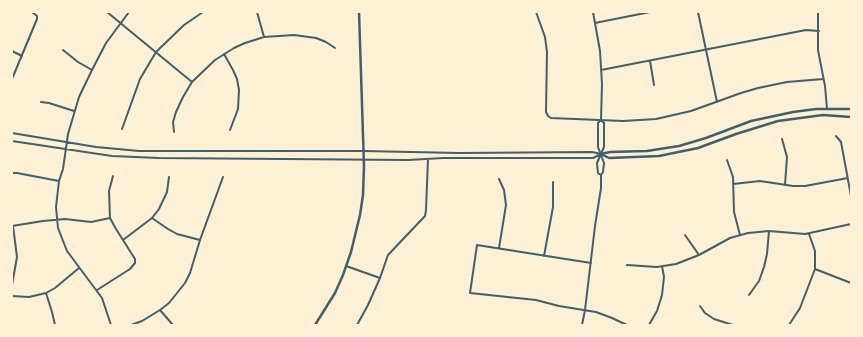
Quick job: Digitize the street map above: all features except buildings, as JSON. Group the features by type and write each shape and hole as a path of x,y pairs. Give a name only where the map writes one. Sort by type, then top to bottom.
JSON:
{"street":[{"path":"12,79 36,22 37,16 32,12"},
{"path":"107,12 192,82"},
{"path":"111,325 106,306 97,290 67,251 61,238 56,207 66,142 74,111 106,43 129,12"},
{"path":"122,129 140,78 156,52 184,25 203,12"},
{"path":"257,12 264,37"},
{"path":"315,325 335,292 346,266 360,215 364,183 364,160 360,12"},
{"path":"536,12 545,37 547,52 546,112 551,118 624,121 656,119 682,114 741,93 772,85 823,79"},
{"path":"593,12 600,51 601,120 604,123 604,147 597,163 598,173 601,175"},
{"path":"595,22 650,12"},
{"path":"698,12 717,102"},
{"path":"818,12 818,50 827,109"},
{"path":"601,70 806,30 819,31"},
{"path":"174,132 173,122 176,112 192,82 206,67 224,54 245,43 264,37 294,35 305,36 326,42 335,48"},
{"path":"63,50 78,62 92,70"},
{"path":"12,51 22,56"},
{"path":"224,54 235,75 239,90 238,109 230,130"},
{"path":"650,61 654,85"},
{"path":"41,102 50,103 74,111"},
{"path":"12,141 112,156 143,158 364,160 593,158 610,152 647,151 678,146 767,117 793,112 827,109 851,109"},
{"path":"12,133 108,148 139,151 363,151 459,153 592,152 609,158 659,156 698,148 743,131 778,121 823,115 851,117"},
{"path":"582,325 601,188 601,175 603,172 604,163 598,147 598,123 601,120"},
{"path":"836,136 841,142 851,196"},
{"path":"782,139 787,157 785,184"},
{"path":"357,325 368,306 388,255 425,216 428,159"},
{"path":"727,160 734,184 734,212 740,235"},
{"path":"12,173 59,181"},
{"path":"97,290 130,269 136,263 110,218 109,191 113,176"},
{"path":"123,240 152,218 159,209 165,197 169,177"},
{"path":"131,325 142,322 160,310 169,303 185,284 223,177"},
{"path":"734,184 760,181 811,186 848,178"},
{"path":"498,179 504,190 506,205 499,248"},
{"path":"544,256 553,207 552,182"},
{"path":"12,286 17,257 12,226 33,222 65,219 91,222 110,218"},
{"path":"152,218 177,234 200,240"},
{"path":"627,265 662,266 681,262 699,255 721,242 754,232 769,231 810,234 851,224"},
{"path":"749,295 759,281 764,267 769,231"},
{"path":"790,325 800,308 814,269 815,251 810,234"},
{"path":"685,235 699,255"},
{"path":"591,263 477,245 470,293 536,300 605,315 627,325"},
{"path":"346,266 380,278"},
{"path":"649,325 657,311 662,295 664,277 662,266"},
{"path":"12,296 29,297 46,293 55,288 79,268"},
{"path":"814,269 851,283"},
{"path":"46,293 52,312 54,325"},
{"path":"700,306 714,319 733,325"},
{"path":"160,310 173,325"}]}
